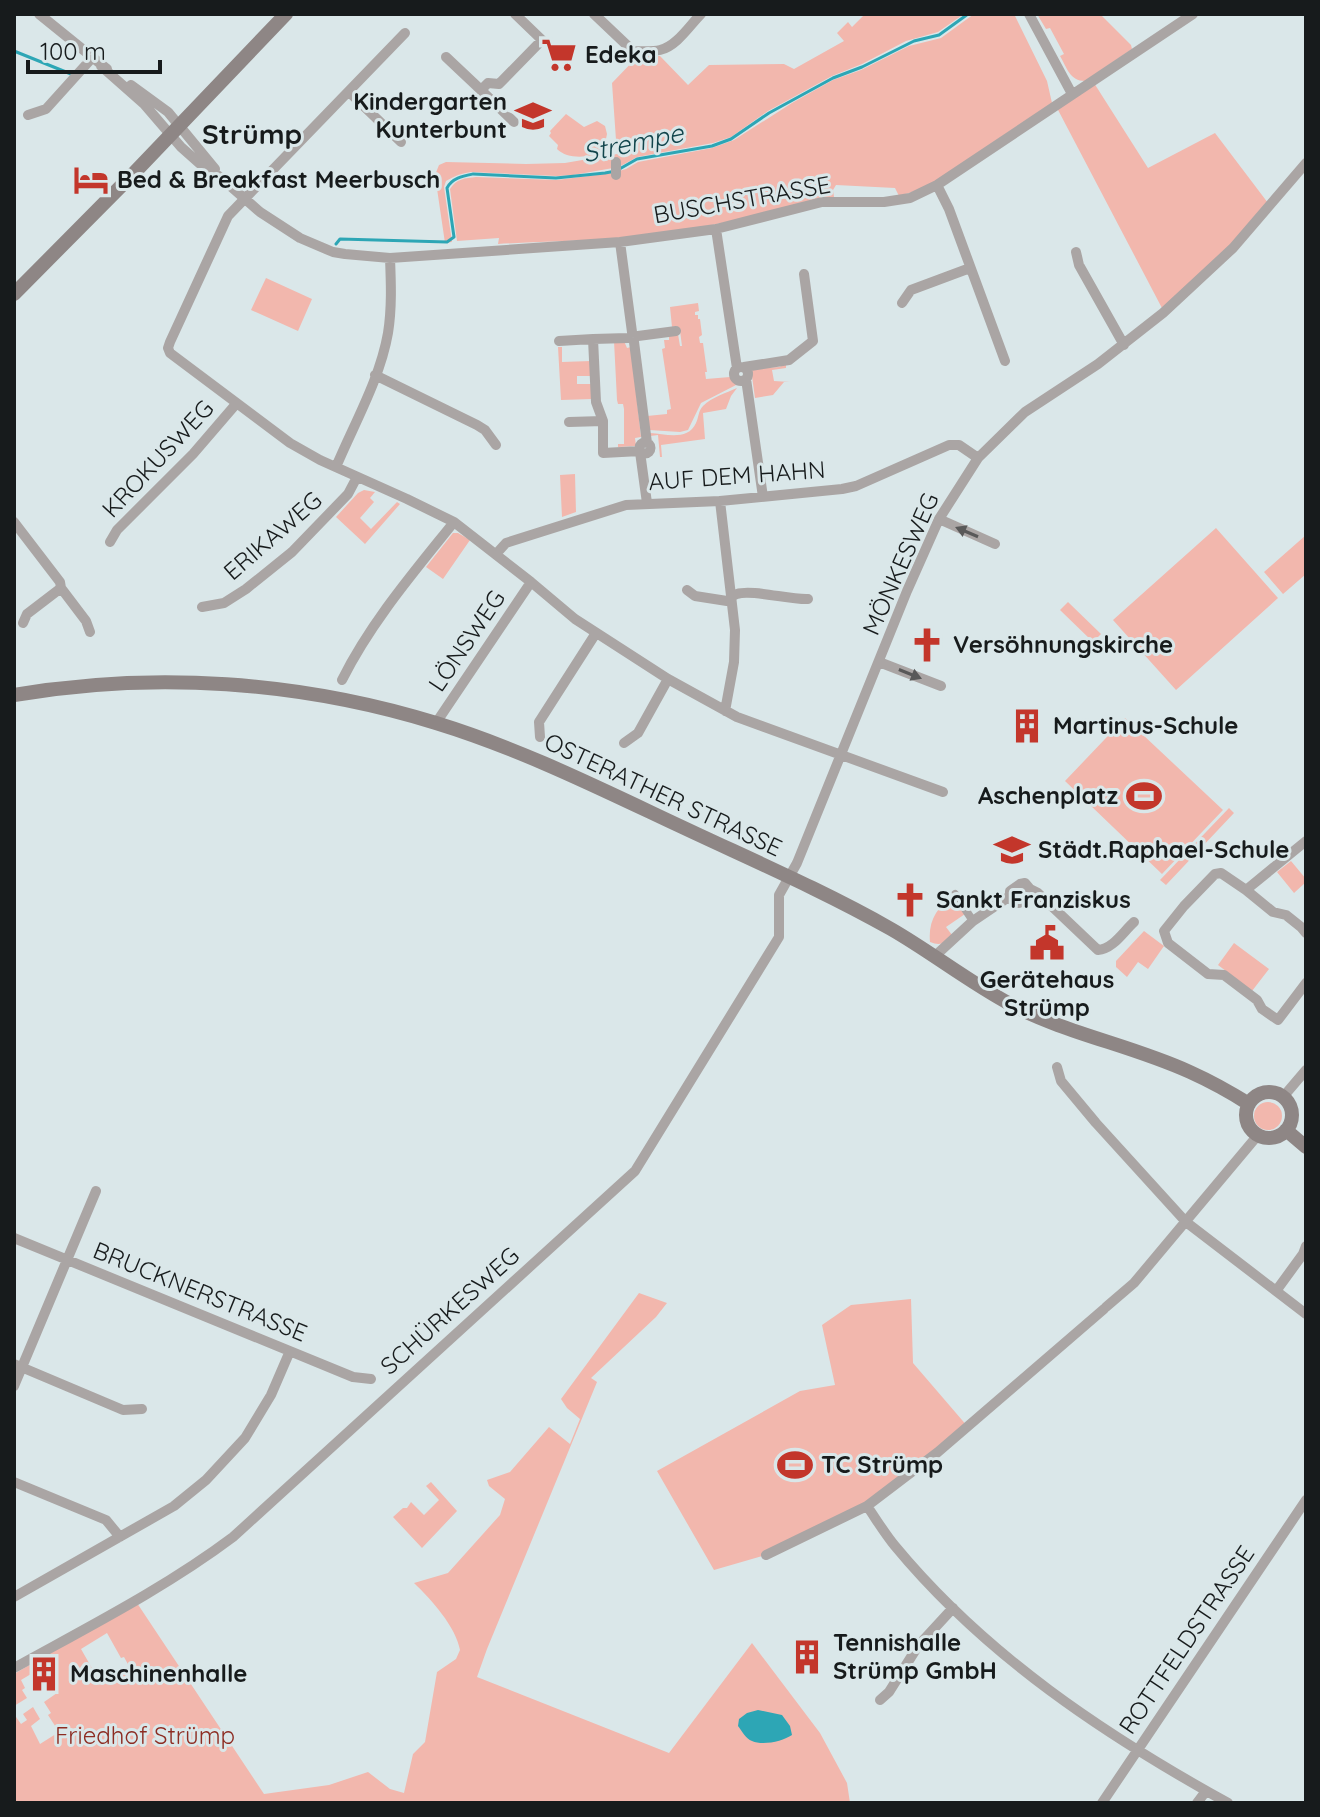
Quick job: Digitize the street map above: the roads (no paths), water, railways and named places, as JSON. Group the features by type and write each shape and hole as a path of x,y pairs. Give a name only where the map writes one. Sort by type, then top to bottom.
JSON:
{"main road":[{"path":"14,294 286,14"},
{"name":"OSTERATHER STRASSE","path":"14,695 138,683 225,684 337,698 436,723 511,749 788,876 890,929 1005,1001 1044,1020 1190,1072 1249,1104"},
{"path":"1267,1092 1283,1097 1288,1102 1296,1138 1258,1135 1248,1124 1246,1111 1249,1104 1267,1092"}],"street":[{"name":"BUSCHSTRASSE","path":"39,14 175,130 199,163 278,225 340,254 390,258 620,242 716,229 822,202 884,202 910,198 937,185 1193,14"},
{"path":"481,90 488,83 499,84 542,40 515,14"},
{"path":"594,14 633,51 667,47 701,14"},
{"path":"1029,14 1072,94"},
{"path":"405,33 228,216 168,348 174,357 290,443 454,522 575,619 668,679 725,711 943,792"},
{"path":"446,57 514,122"},
{"path":"28,115 46,109 97,62"},
{"path":"349,92 401,142"},
{"path":"616,162 616,175"},
{"name":"MÖNKESWEG","path":"788,876 797,863 939,519 978,458 1025,412 1124,345 1163,313 1229,251 1306,163"},
{"path":"937,185 949,209 1005,361"},
{"path":"716,229 740,367"},
{"path":"620,242 633,337 647,503"},
{"path":"1076,252 1079,265 1124,345"},
{"path":"336,467 375,375 387,335 392,297 390,258"},
{"path":"902,303 911,290 970,268"},
{"path":"763,497 746,379 736,379 734,373 740,367 789,360 813,341 804,274"},
{"path":"559,341 676,331"},
{"path":"593,339 596,402 603,421 603,453 642,449"},
{"path":"375,375 477,425 496,445"},
{"name":"KROKUSWEG","path":"110,542 117,530 193,454 236,404"},
{"path":"569,422 603,421"},
{"name":"AUF DEM HAHN","path":"496,554 506,543 619,506 720,501 856,486 949,445 959,445 978,458"},
{"name":"ERIKAWEG","path":"202,607 224,603 292,552 348,494 357,477"},
{"path":"720,501 735,630 734,662 725,711"},
{"path":"939,519 995,544"},
{"path":"14,522 60,582 90,632"},
{"path":"342,680 357,649 377,620 454,522"},
{"name":"LÖNSWEG","path":"436,723 531,582"},
{"path":"23,623 27,614 61,588"},
{"path":"687,590 695,596 727,601 737,594 808,599"},
{"path":"540,737 539,722 596,633"},
{"path":"879,662 941,686"},
{"path":"624,743 638,733 668,679"},
{"path":"1246,890 1306,841"},
{"path":"1306,933 1286,915 1273,912 1218,872 1164,931 1168,943 1208,974 1224,975 1278,1020 1306,983"},
{"name":"SCHÜRKESWEG","path":"14,1668 157,1588 233,1537 635,1171 779,937 779,895 788,876"},
{"path":"935,956 973,921 1010,896 1014,903 1019,903 1028,896 1030,889 1098,950 1106,950 1134,922"},
{"path":"955,894 973,921"},
{"path":"1057,1067 1061,1081 1078,1102 1186,1222 1306,1314"},
{"path":"1283,1097 1306,1070"},
{"path":"766,1555 867,1506 930,1460 1134,1283 1258,1135"},
{"path":"14,1386 18,1365 96,1191"},
{"name":"BRUCKNERSTRASSE","path":"14,1238 353,1377 371,1379"},
{"path":"1276,1291 1306,1246"},
{"path":"14,1597 174,1506 223,1464 245,1438 271,1395 290,1351"},
{"path":"18,1365 123,1410 142,1409"},
{"path":"14,1482 106,1520 120,1537"},
{"name":"ROTTFELDSTRASSE","path":"1102,1803 1306,1500"},
{"path":"867,1506 895,1545 953,1608 1016,1666 1137,1751 1228,1803"},
{"path":"880,1700 889,1692 918,1646 953,1608"},
{"path":"1197,1803 1206,1791"}],"water":[{"path":"758,1710 782,1715 792,1735 767,1743 750,1740 738,1726 739,1719"}],"waterway":[{"name":"Strempe","path":"336,244 340,239 447,242 454,237 447,188 465,176 556,178 605,173 616,171 637,159 712,146 731,139 769,113 833,78 914,41 939,35 968,14"},
{"name":"Strempe","path":"14,51 71,74"}],"place":[{"name":"Edeka","path":"559,55"},
{"name":"Kindergarten Kunterbunt","path":"533,116"},
{"name":"Bed & Breakfast Meerbusch","path":"91,180"},
{"name":"Versöhnungskirche","path":"927,645"},
{"name":"Martinus-Schule","path":"1027,726"},
{"name":"Aschenplatz","path":"1144,796"},
{"name":"Städt.Raphael-Schule","path":"1012,850"},
{"name":"Sankt Franziskus","path":"910,900"},
{"name":"Gerätehaus Strümp","path":"1047,943"},
{"name":"TC Strümp","path":"795,1465"},
{"name":"Tennishalle Strümp GmbH","path":"807,1657"},
{"name":"Maschinenhalle","path":"44,1674"}],"district":[{"name":"Strümp","path":"252,134"}],"park label":[{"name":"Friedhof Strümp","path":"145,1736"}]}
